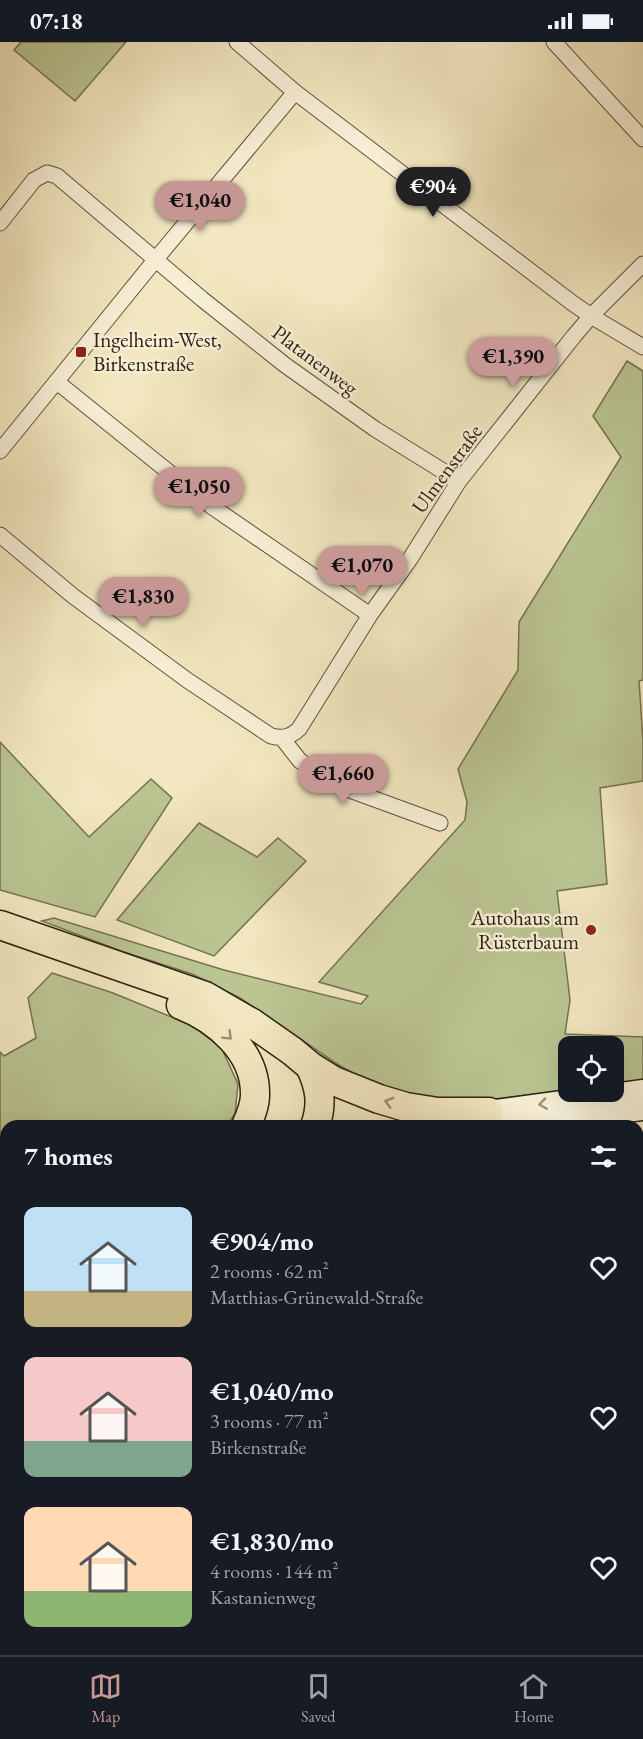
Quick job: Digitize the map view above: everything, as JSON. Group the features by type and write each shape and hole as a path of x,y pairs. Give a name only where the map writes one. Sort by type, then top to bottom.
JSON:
{"highway":[{"path":"0,925 205,996 252,1023 334,1081 379,1099 406,1107 497,1119"},
{"path":"0,946 28,950 157,995 211,1020 240,1048 254,1080 255,1096 248,1120"},
{"path":"310,1066 320,1091 316,1120"}],"main road":[{"path":"497,1119 643,1091"},
{"path":"497,1119 643,1109"}],"street":[{"path":"237,42 295,92 591,316 643,347"},
{"path":"554,42 643,139"},
{"path":"0,451 295,92"},
{"name":"Platanenweg","path":"0,223 34,180 44,173 50,173 62,179 202,299 285,365 375,429 459,481"},
{"name":"Ulmenstraße","path":"282,738 299,729 370,615 410,559 459,481 591,316 643,264"},
{"path":"57,382 211,506 370,615"},
{"path":"0,535 73,596 187,680 271,736 282,738 300,761 347,789 440,823"}],"green space":[{"path":"21,42 126,42 75,101 14,50"},
{"path":"627,361 643,371 643,680 639,681 643,781 600,788 607,884 557,891 570,1000 565,1034 617,1036 558,1036 558,1091 470,1102 382,1090 339,1065 240,998 192,974 121,951 42,921 54,918 224,970 361,1004 368,996 319,982 465,820 467,802 458,769 518,670 519,622 621,457 593,416"},
{"path":"0,742 89,837 151,779 172,798 95,917 0,890"},
{"path":"199,823 257,857 278,838 306,861 214,956 117,920"},
{"path":"52,973 113,993 191,1025 221,1047 238,1084 235,1114 230,1120 0,1120 0,1052 4,1056 36,1038 28,998"},
{"path":"624,1036 643,1037 643,1081 624,1084"}],"place":[{"name":"Ingelheim-West, Birkenstraße","path":"81,352"},
{"name":"Autohaus am Rüsterbaum","path":"591,930"}]}
